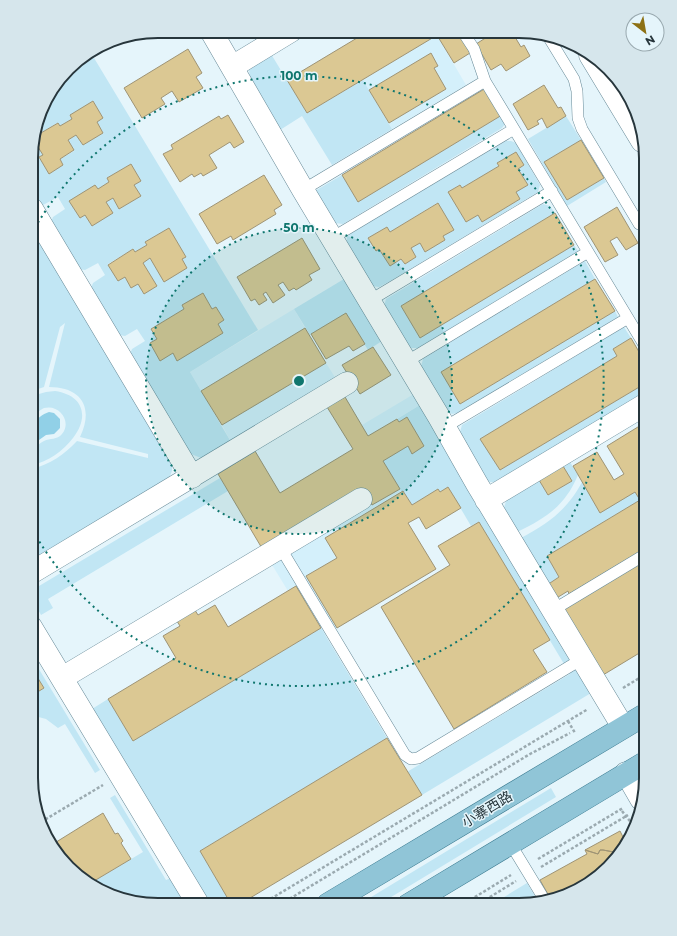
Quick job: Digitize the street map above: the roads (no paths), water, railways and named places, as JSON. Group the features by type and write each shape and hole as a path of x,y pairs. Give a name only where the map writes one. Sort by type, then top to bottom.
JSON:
{"main road":[{"name":"小寨西路","path":"338,898 639,718"},
{"path":"420,898 639,766"}],"street":[{"path":"215,38 486,500 623,727"},
{"path":"232,67 280,38"},
{"path":"598,68 636,131"},
{"path":"38,220 192,476"},
{"path":"38,569 347,384"},
{"path":"486,500 639,408"},
{"path":"62,678 361,499"},
{"path":"38,639 194,898"},
{"path":"626,773 637,801"}],"lane":[{"path":"467,38 474,50 485,81 639,336"},
{"path":"552,43 574,79 577,91 578,118 582,129 639,224"},
{"path":"304,190 485,81"},
{"path":"332,238 514,129"},
{"path":"369,301 552,191"},
{"path":"406,362 588,252"},
{"path":"445,428 628,318"},
{"path":"280,547 405,755 411,759 418,758 582,659"},
{"path":"553,610 639,558"},
{"path":"510,843 542,896"}]}
